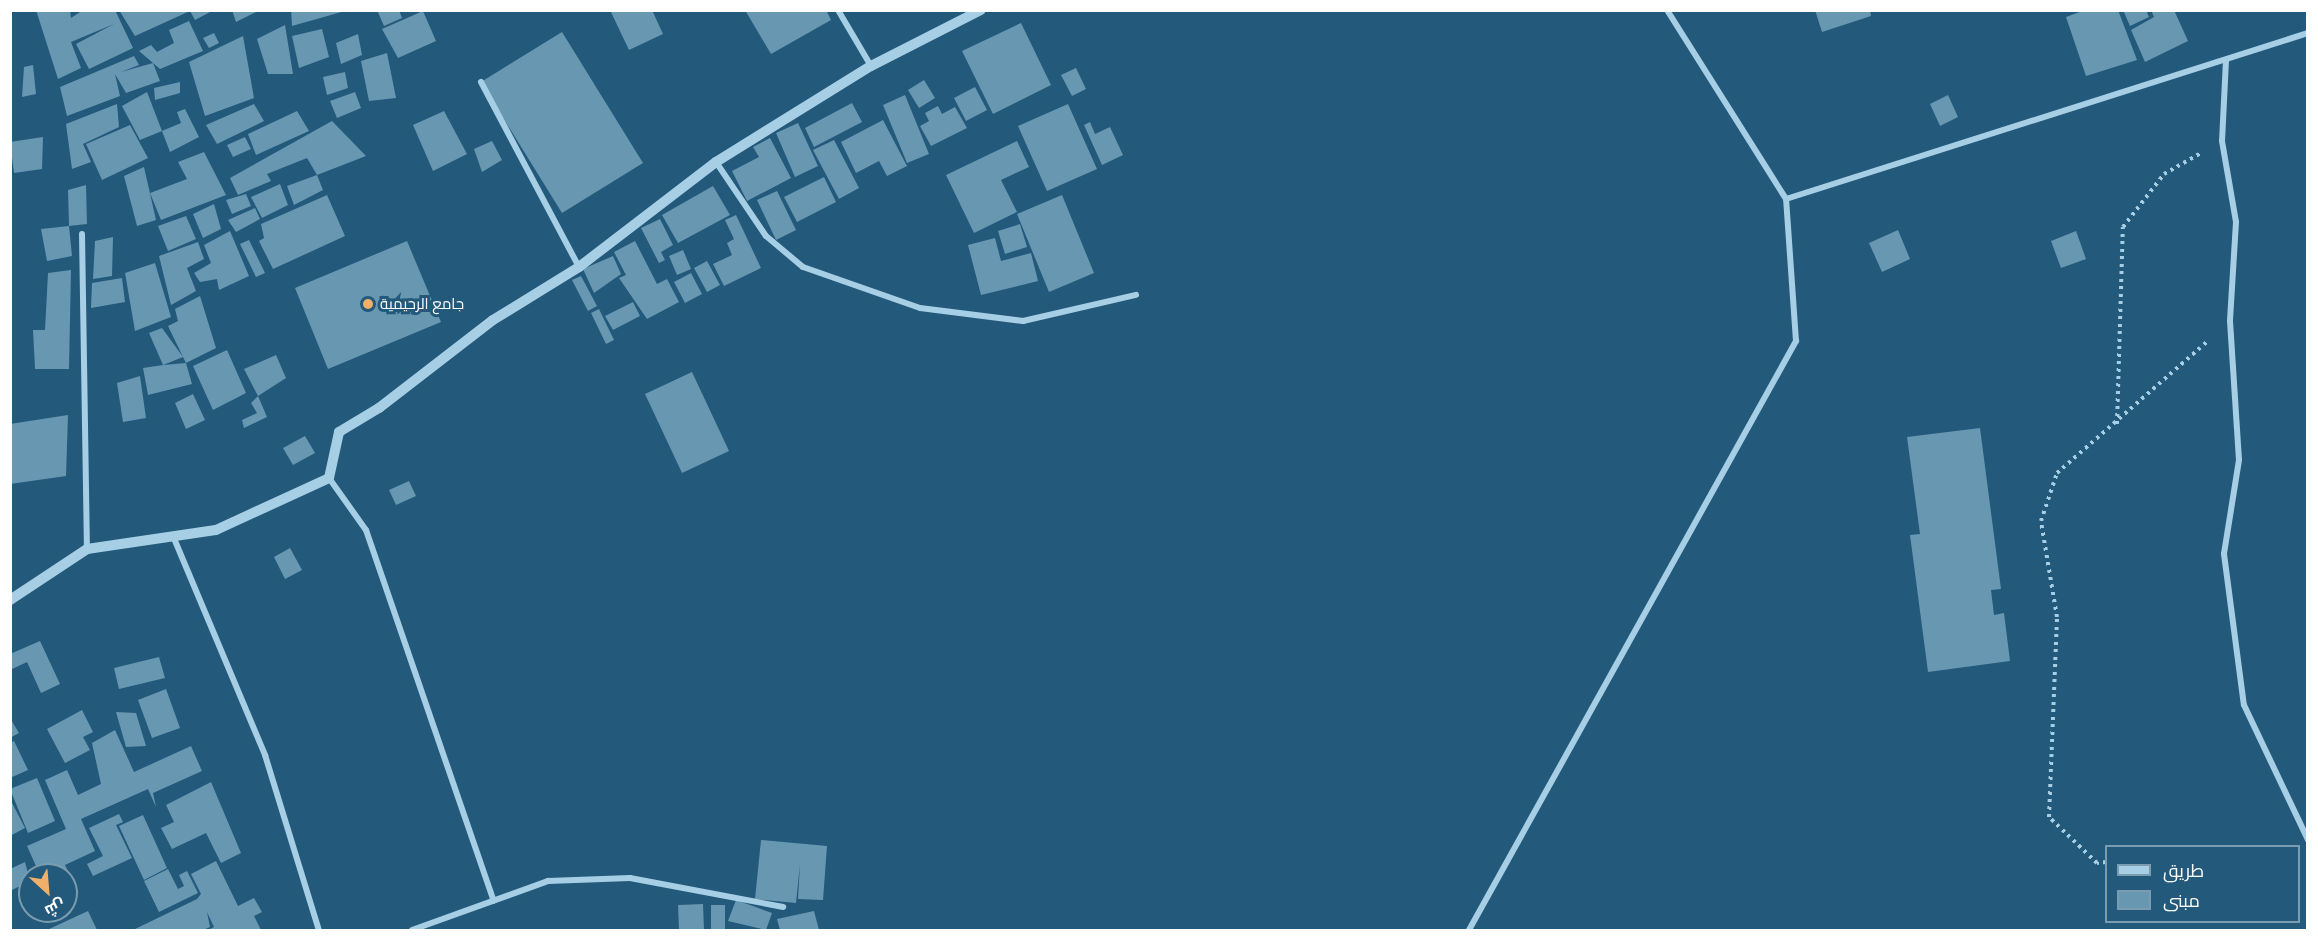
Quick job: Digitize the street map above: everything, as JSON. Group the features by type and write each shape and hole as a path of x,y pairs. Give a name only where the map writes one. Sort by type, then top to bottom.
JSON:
{"street":[{"path":"838,10 871,66"},
{"path":"494,901 366,530 329,478 339,432 379,408 493,320 579,267 716,162 871,66 981,10"},
{"path":"1469,930 1796,341 1786,199 1667,10"},
{"path":"1786,199 2307,33"},
{"path":"2226,60 2222,141 2236,222 2230,321 2240,460 2224,554 2244,705 2307,840"},
{"path":"481,82 579,267"},
{"path":"716,162 766,236 803,267 920,308 1023,321 1136,295"},
{"path":"82,234 87,549"},
{"path":"10,600 87,549 216,530 329,478"},
{"path":"173,536 265,756 320,930"},
{"path":"412,930 548,881 630,878 783,907"}],"path":[{"path":"2117,424 2123,227 2164,174 2222,141"},
{"path":"2105,862 2097,863 2049,818 2057,617 2041,520 2057,473 2117,424 2230,321"}],"building":[{"path":"36,10 70,10 71,18 83,10 115,10 133,48 89,69 76,44 114,24 71,42 81,68 58,79"},
{"path":"119,10 214,10 195,20 190,11 135,36"},
{"path":"232,10 260,10 236,22"},
{"path":"291,10 345,10 345,11 292,26"},
{"path":"377,10 399,10 402,18 384,26"},
{"path":"610,10 652,10 663,34 629,50"},
{"path":"745,10 826,10 831,20 771,54"},
{"path":"1815,10 1870,10 1871,16 1822,32"},
{"path":"2085,10 2118,10 2137,60 2086,76 2066,17"},
{"path":"2123,10 2146,10 2149,17 2130,26"},
{"path":"2151,10 2174,10 2188,41 2145,62 2131,30 2154,17"},
{"path":"423,11 436,41 398,58 382,29"},
{"path":"189,21 203,51 160,69 139,51 151,45 157,52 174,43 169,30"},
{"path":"1021,23 1051,85 993,114 962,51"},
{"path":"285,25 293,74 268,74 257,39"},
{"path":"322,29 329,57 299,68 292,36"},
{"path":"562,32 643,163 562,213 481,82"},
{"path":"214,33 219,43 209,48 203,38"},
{"path":"358,34 362,55 341,64 336,43"},
{"path":"243,36 254,98 205,116 189,62"},
{"path":"387,53 396,98 369,101 361,61"},
{"path":"134,56 139,65 121,72 153,63 160,81 126,93 115,74 120,96 67,116 60,87"},
{"path":"33,65 36,94 22,97 24,67"},
{"path":"1076,68 1086,89 1072,96 1061,75"},
{"path":"345,72 348,88 327,95 323,77"},
{"path":"924,80 935,98 919,108 908,90"},
{"path":"180,82 180,93 155,100 154,88"},
{"path":"975,87 987,110 966,121 954,98"},
{"path":"147,92 162,131 140,140 122,106"},
{"path":"355,92 361,108 337,118 330,101"},
{"path":"905,95 929,154 907,163 883,105"},
{"path":"1948,95 1958,117 1940,126 1930,104"},
{"path":"852,103 862,122 814,147 805,128"},
{"path":"117,104 119,127 83,144 91,162 72,169 66,124"},
{"path":"254,104 264,121 217,144 206,125"},
{"path":"1068,104 1097,169 1047,191 1018,126"},
{"path":"938,106 942,114 955,107 967,128 931,146 920,126 929,121 925,113"},
{"path":"185,109 199,137 170,152 162,131 181,123 177,112"},
{"path":"297,111 309,131 256,155 248,134"},
{"path":"444,111 467,154 433,171 413,125"},
{"path":"883,120 907,166 887,176 879,161 856,173 841,142"},
{"path":"332,121 366,156 317,175 307,158 267,174 271,181 238,195 230,178"},
{"path":"1090,122 1095,134 1110,127 1123,155 1102,165 1084,125"},
{"path":"798,123 818,166 795,177 776,133"},
{"path":"130,125 148,158 102,180 86,144"},
{"path":"43,137 42,169 14,173 10,142"},
{"path":"245,137 251,149 233,157 227,145"},
{"path":"770,138 791,178 747,201 732,171 759,157 753,147"},
{"path":"834,140 859,188 839,199 813,150"},
{"path":"492,141 502,160 482,172 474,149"},
{"path":"1017,141 1029,167 1001,180 1017,212 974,233 946,175"},
{"path":"204,152 226,195 161,220 150,193 187,179 178,162"},
{"path":"144,167 156,220 137,226 124,176"},
{"path":"317,175 323,190 294,205 287,186"},
{"path":"824,177 836,202 797,222 784,197"},
{"path":"280,184 288,205 262,218 251,197"},
{"path":"86,185 87,224 69,226 68,190"},
{"path":"713,186 730,215 678,243 662,215"},
{"path":"777,191 796,230 776,240 757,200"},
{"path":"246,194 251,206 232,214 226,200"},
{"path":"327,195 345,236 273,269 259,241 264,238 261,224"},
{"path":"1062,195 1094,273 1049,292 1017,214"},
{"path":"214,204 221,229 203,238 193,214"},
{"path":"255,208 260,219 236,232 228,220"},
{"path":"736,215 761,268 724,286 713,264 732,255 727,243 734,239 725,220"},
{"path":"186,216 196,239 168,251 158,226"},
{"path":"660,219 673,245 661,252 665,260 659,263 641,228"},
{"path":"1020,224 1027,247 1005,254 998,231"},
{"path":"69,226 72,256 47,261 41,229"},
{"path":"1898,230 1910,259 1882,272 1869,243"},
{"path":"230,231 249,276 219,290 217,279 200,282 194,273 211,263 204,245"},
{"path":"2076,231 2086,259 2061,268 2051,241"},
{"path":"113,237 112,276 93,279 95,241"},
{"path":"995,238 1001,261 1031,253 1038,281 981,295 968,245"},
{"path":"249,240 265,273 256,277 240,244"},
{"path":"407,241 441,322 328,369 295,288"},
{"path":"635,241 657,284 667,279 679,302 647,319 619,278 626,275 614,252"},
{"path":"198,242 204,259 187,268 196,291 171,305 159,256"},
{"path":"683,250 691,269 677,275 669,256"},
{"path":"613,256 621,274 594,293 583,269"},
{"path":"707,261 720,285 707,292 694,268"},
{"path":"155,263 171,317 135,331 125,273"},
{"path":"71,270 69,369 35,369 33,330 45,330 48,273"},
{"path":"691,273 702,294 685,303 674,282"},
{"path":"581,276 597,306 588,311 572,280"},
{"path":"122,278 125,302 91,308 92,283"},
{"path":"200,296 216,348 186,363 168,326 178,321 175,309"},
{"path":"633,302 640,316 613,330 605,316"},
{"path":"599,309 614,340 606,344 591,313"},
{"path":"162,328 183,357 163,365 149,333"},
{"path":"227,350 246,393 213,410 193,366"},
{"path":"276,355 286,378 258,396 244,369"},
{"path":"186,363 192,384 148,395 143,368"},
{"path":"692,372 729,451 682,473 645,394"},
{"path":"140,376 146,418 123,422 117,383"},
{"path":"193,394 205,420 186,429 175,403"},
{"path":"258,396 267,417 244,428 242,420 257,413 251,403"},
{"path":"68,415 66,476 10,484 10,424"},
{"path":"1980,428 2001,589 1991,590 1994,615 2004,613 2010,661 1928,672 1910,535 1920,534 1907,437"},
{"path":"305,436 315,453 293,465 283,448"},
{"path":"409,481 416,496 396,505 389,490"},
{"path":"290,548 302,570 285,579 274,557"},
{"path":"40,641 60,684 41,693 27,662 10,670 10,654"},
{"path":"159,657 165,678 119,689 114,668"},
{"path":"166,689 180,728 152,738 138,700"},
{"path":"82,710 93,732 83,737 90,750 65,763 47,729"},
{"path":"116,712 136,713 146,746 126,747"},
{"path":"10,718 19,733 10,738"},
{"path":"115,730 134,772 191,746 202,771 153,793 156,807 148,789 81,819 95,851 69,863 35,863 27,846 66,829 45,780 67,770 78,795 101,784 92,743"},
{"path":"14,741 28,770 10,778 10,743"},
{"path":"37,778 55,821 28,833 10,789"},
{"path":"211,782 241,853 221,863 206,833 172,849 161,828 174,822 166,805"},
{"path":"10,799 25,828 10,836"},
{"path":"119,814 123,822 116,825 132,858 93,876 87,864 103,856 89,828"},
{"path":"143,815 167,868 144,880 119,826"},
{"path":"761,840 827,846 823,900 798,899 800,864 796,903 755,899"},
{"path":"216,861 238,906 254,898 262,912 254,916 261,930 208,930 214,927 207,912 210,927 203,930 133,930 197,899 201,894 191,874"},
{"path":"18,865 18,887 10,891 10,869"},
{"path":"168,869 178,889 184,886 179,875 187,871 198,893 159,912 144,881"},
{"path":"736,900 772,913 766,930 728,921"},
{"path":"703,904 704,930 679,930 678,905"},
{"path":"711,905 725,905 725,930 711,930"},
{"path":"88,911 97,930 47,930 62,923 78,923 78,916"},
{"path":"814,911 819,930 780,930 777,919"}],"place":[{"name":"جامع الرحيمية","path":"368,304"}]}
